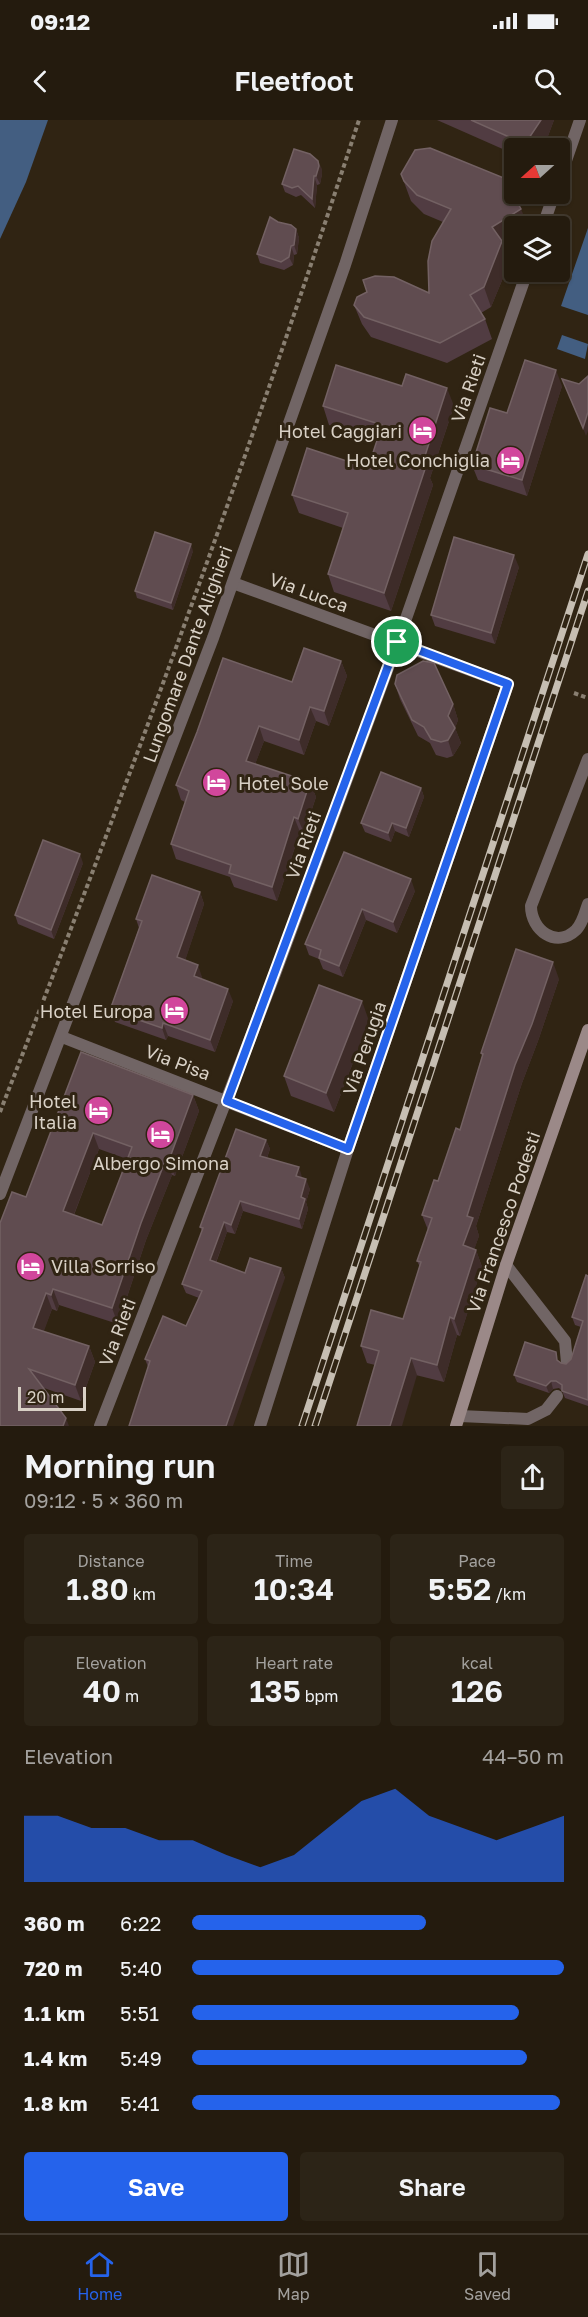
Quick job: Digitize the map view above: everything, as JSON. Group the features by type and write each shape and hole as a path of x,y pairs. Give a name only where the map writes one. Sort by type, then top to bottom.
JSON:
{"main road":[{"name":"Via Francesco Podesti","path":"458,1421 506,1265 588,1030"}],"street":[{"name":"Lungomare Dante Alighieri","path":"0,1194 62,1037 233,583 345,265 392,120"},
{"path":"570,149 580,120"},
{"name":"Via Rieti","path":"100,1426 227,1101 397,642 523,282"},
{"name":"Via Lucca","path":"233,583 508,684"},
{"name":"Via Perugia","path":"260,1426 348,1149 508,684"},
{"path":"588,759 531,906 533,921 549,936 567,936 580,925 588,903"},
{"name":"Via Pisa","path":"62,1037 348,1149"},
{"path":"506,1265 565,1341 567,1363"},
{"path":"458,1421 528,1419 546,1410 557,1396"}],"path":[{"path":"0,1112 50,988 183,626 316,253 359,120"},
{"path":"574,693 588,698"}],"water":[{"path":"0,120 48,120 26,182 0,239"},
{"path":"588,228 588,315 561,306"},
{"path":"562,335 588,344 585,359 557,349"}],"building":[{"path":"471,120 541,120 529,138 512,138"},
{"path":"430,148 504,178 504,204 518,204 521,209 510,216 504,216 504,220 492,227 502,241 484,287 470,295 485,319 440,343 364,317 354,305 357,297 367,292 363,280 375,276 394,277 429,293 428,261 432,241 451,209 417,195 404,181 401,174 415,150"},
{"path":"294,149 310,154 318,161 312,199 298,186 292,188 282,184"},
{"path":"270,217 296,229 294,245 291,246 289,257 281,262 257,254"},
{"path":"525,360 556,370 522,480 472,465 490,408 507,413"},
{"path":"336,365 402,386 406,374 447,388 422,465 426,466 384,593 328,574 348,513 292,495 307,448 368,468 382,425 323,406"},
{"path":"588,376 588,412 583,428 562,379 579,384"},
{"path":"155,532 191,544 171,603 135,591"},
{"path":"454,537 514,555 491,633 431,615"},
{"path":"304,648 341,661 324,711 310,707 299,740 259,726 246,761 310,782 298,819 294,817 272,887 229,873 231,865 171,844 189,791 176,785 223,658 292,682"},
{"path":"423,661 434,663 453,704 448,716 455,728 448,740 441,742 431,739 424,727 412,720 395,684 397,675"},
{"path":"381,772 421,788 406,828 392,823 388,833 361,823"},
{"path":"43,840 80,854 51,930 15,915"},
{"path":"344,852 411,879 393,922 362,909 339,966 319,958 321,950 305,944"},
{"path":"152,875 200,892 177,957 198,965 194,976 228,989 210,1040 163,1023 162,1028 110,1010 142,921 136,919"},
{"path":"516,949 553,962 515,1065 467,1216 473,1218 463,1245 476,1250 454,1319 450,1317 437,1365 411,1358 390,1426 357,1426 379,1351 361,1346 371,1310 403,1319 421,1262 417,1261 432,1218 422,1215 434,1180 438,1181 456,1128 460,1130 483,1054 481,1053"},
{"path":"319,985 362,1001 326,1093 284,1076"},
{"path":"81,1052 193,1095 169,1160 166,1159 141,1223 112,1308 53,1289 51,1295 46,1293 33,1328 89,1346 75,1385 29,1369 66,1418 63,1426 0,1426 0,1223 12,1192 26,1197","holes":["93,1133 132,1147 102,1225 63,1211"]},
{"path":"236,1129 266,1140 260,1156 299,1167 296,1176 306,1179 301,1197 305,1199 299,1219 240,1201 231,1225 224,1222 210,1260 245,1273 250,1258 281,1268 226,1426 129,1426 150,1361 145,1359 163,1316 186,1326 202,1291 182,1284"},
{"path":"586,1275 588,1276 588,1400 562,1391 562,1385 556,1381 551,1381 546,1386 514,1375 525,1342 556,1352 557,1360 561,1363 566,1364 571,1359 583,1321 572,1317"}],"railway":[{"path":"302,1426 588,554"},
{"path":"315,1426 588,591"}],"place":[{"name":"Hotel Caggiari","path":"423,431"},
{"name":"Hotel Conchiglia","path":"511,460"},
{"name":"Hotel Sole","path":"217,783"},
{"name":"Hotel Europa","path":"174,1011"},
{"name":"Hotel Italia","path":"98,1111"},
{"name":"Albergo Simona","path":"161,1134"},
{"name":"Villa Sorriso","path":"30,1266"}],"route":[{"path":"397,642 508,684 348,1149 227,1101 397,642"}]}
